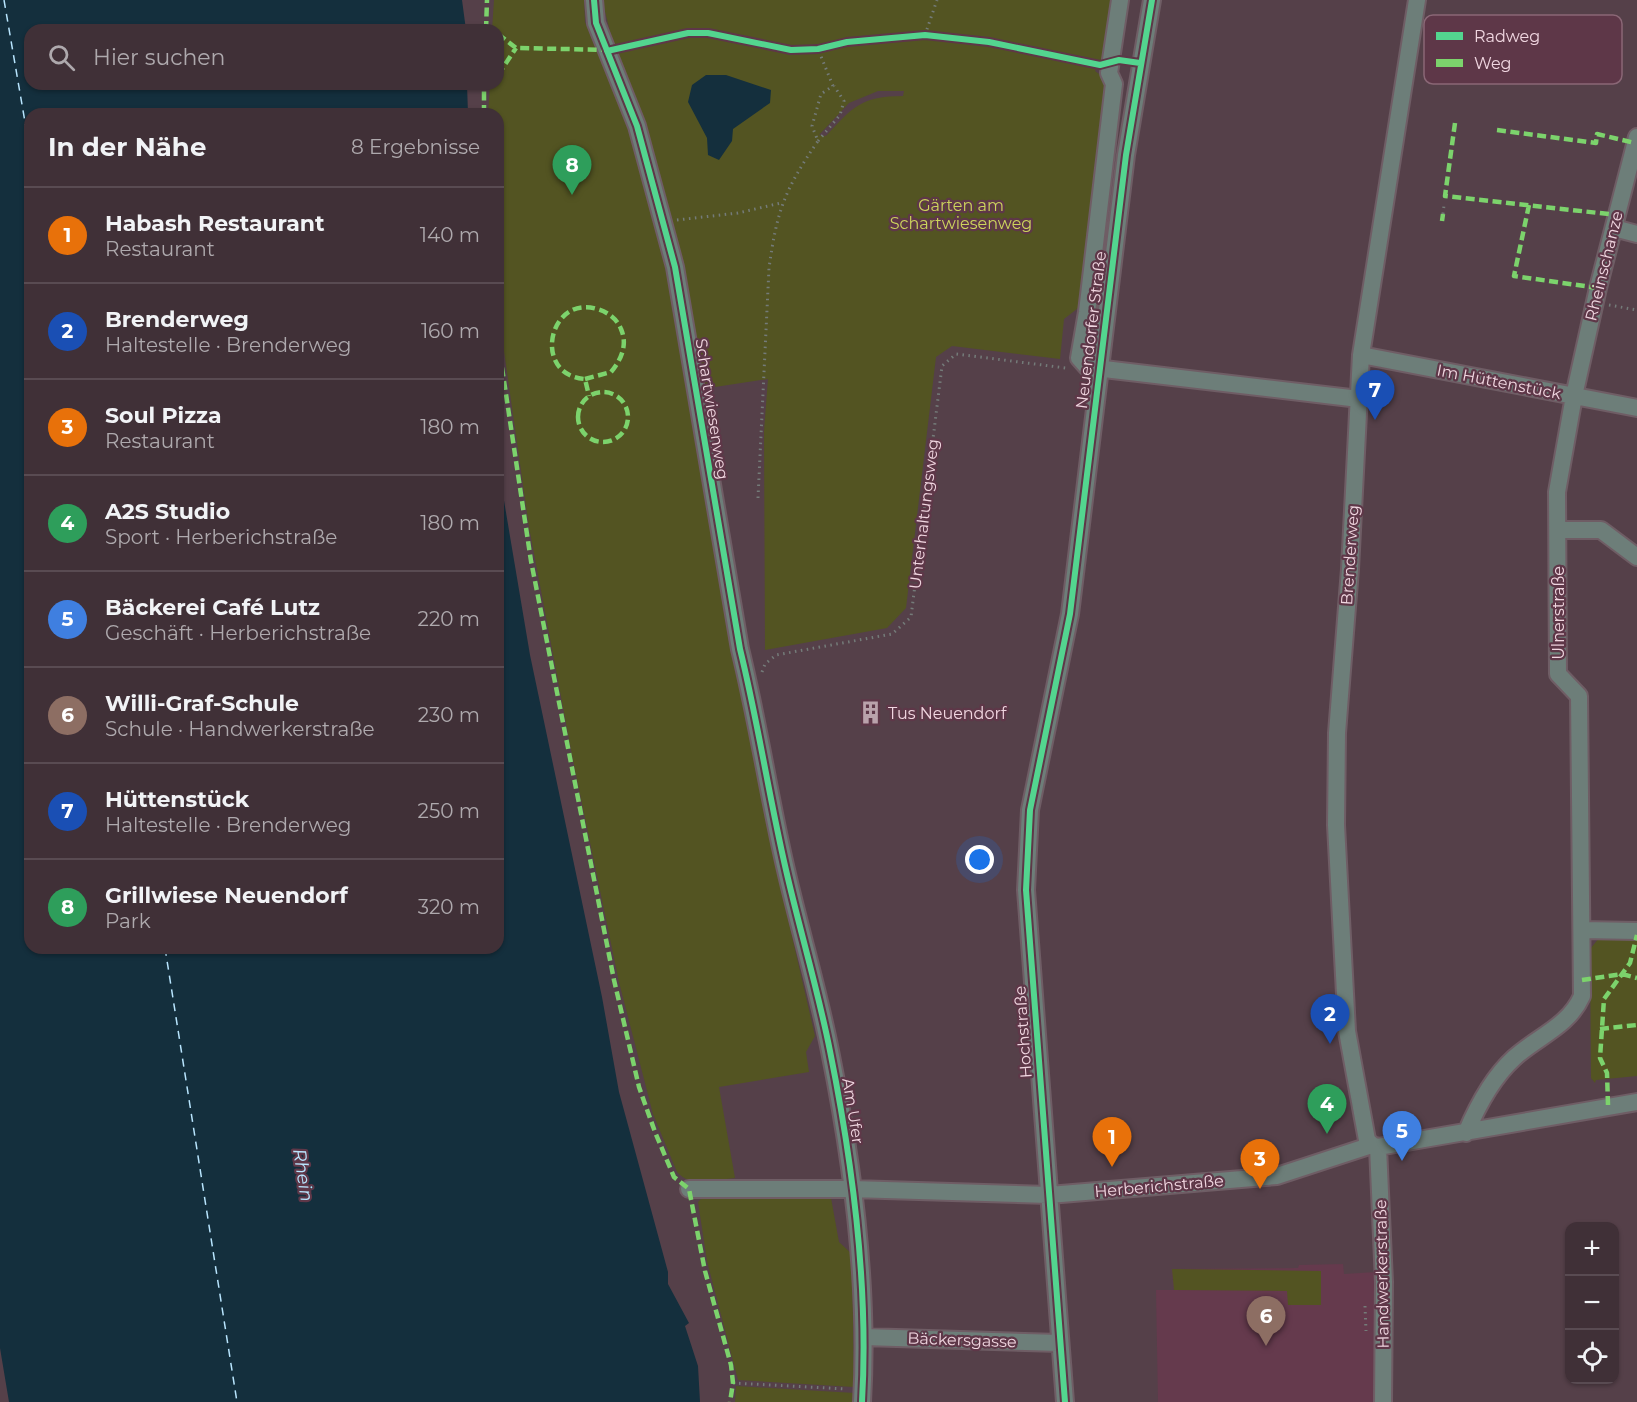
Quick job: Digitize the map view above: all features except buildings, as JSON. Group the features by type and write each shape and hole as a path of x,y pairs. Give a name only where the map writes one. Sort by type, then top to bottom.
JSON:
{"street":[{"name":"Schartwiesenweg","path":"594,0 596,23 637,126 675,267 777,831"},
{"path":"1120,0 1109,73 1114,84 1087,312 1079,358 1093,367 1359,399"},
{"name":"Neuendorfer Straße","path":"1060,663 1082,529 1093,367 1152,0"},
{"name":"Brenderweg","path":"1375,1146 1367,1140 1347,1031 1336,825 1337,733 1360,356 1417,0"},
{"name":"Rheinschanze","path":"1574,396 1637,137"},
{"path":"1614,228 1637,234"},
{"name":"Im Hüttenstück","path":"1360,356 1637,408"},
{"name":"Ulnerstraße","path":"1467,1133 1475,1110 1512,1059 1549,1034 1577,1007 1582,996 1580,696 1558,674 1557,492 1574,396"},
{"path":"1559,530 1601,530 1637,556"},
{"name":"Hochstraße","path":"1060,663 1030,810 1026,890 1065,1402"},
{"name":"Am Ufer","path":"777,831 830,1051 852,1189 861,1268 864,1336 863,1396"},
{"path":"1582,930 1637,931"},
{"name":"Herberichstraße","path":"689,1189 852,1189 1049,1195 1276,1176 1298,1172 1327,1158 1375,1146 1467,1133 1637,1102"},
{"name":"Handwerkerstraße","path":"1375,1146 1384,1282 1383,1402"},
{"name":"Bäckersgasse","path":"864,1336 1060,1343"}],"path":[{"path":"925,35 937,0"},
{"path":"758,498 769,268 781,203 797,171 840,115 844,101 833,86 818,49"},
{"path":"818,141 812,126 821,94 833,86"},
{"path":"662,222 738,213 781,203"},
{"path":"1443,214 1444,205"},
{"path":"1595,303 1637,310"},
{"path":"733,1383 863,1396"}],"shaded area":[{"path":"1343,1264 1344,1274 1376,1272 1375,1402 1158,1402 1156,1290 1174,1290 1172,1269 1298,1268 1299,1265"}],"green space":[{"path":"494,0 584,0 585,22 627,125 665,266 731,653 743,694 771,845 815,1036 806,1052 809,1072 719,1087 735,1178 703,1182 689,1180 677,1172 653,1114 619,982 573,760 529,527 504,351 504,108 488,108 490,90 504,90 504,24 492,24"},
{"name":"Gärten am Schartwiesenweg","path":"602,0 1116,0 1107,51 1095,71 1110,82 1082,305 1064,319 1060,359 952,346 936,357 906,608 887,628 765,650 764,431 768,379 702,389","holes":["878,91 904,91 903,96 877,98 859,105 826,136 819,135 849,103"]},
{"path":"1600,937 1637,937 1637,1076 1596,1080 1595,1083 1591,1078 1590,949"},
{"path":"810,1195 831,1198 839,1242 852,1254 854,1387 738,1380 707,1261 698,1202 704,1196"},
{"path":"1172,1269 1321,1271 1321,1305 1288,1305 1287,1291 1174,1290"},
{"path":"736,1386 855,1393 854,1402 735,1402"}],"water":[{"name":"Rhein","path":"0,0 462,0 465,24 24,24 24,90 467,90 468,108 24,108 24,954 504,954 504,501 530,655 602,997 619,1092 668,1272 668,1284 689,1323 685,1326 698,1366 700,1402 9,1402 0,1348"},
{"path":"706,75 726,75 771,90 770,103 733,129 732,141 719,160 708,155 707,138 688,102 692,85"}],"ferry route":[{"path":"4,0 24,116"},
{"path":"166,954 237,1402"}],"marked path":[{"path":"486,24 487,0"},
{"path":"504,39 516,48 612,50"},
{"path":"504,66 516,48"},
{"path":"484,90 484,108"},
{"path":"1455,123 1445,196 1617,215"},
{"path":"1497,130 1596,143 1597,134 1635,143"},
{"path":"1529,205 1514,276 1598,288"},
{"path":"1442,221 1443,214"},
{"path":"585,379 611,372 618,362 624,341 619,325 612,316 597,309 580,308 567,313 558,324 553,337 552,351 557,364 568,374 585,379 589,396"},
{"path":"504,381 531,561 614,980 639,1087 655,1132 674,1177 689,1189 705,1271 731,1365 733,1383 730,1402"},
{"path":"603,392 621,399 628,417 621,435 603,442 585,435 578,417 585,399 603,392"},
{"path":"1608,1105 1607,1073 1600,1058 1604,999 1630,963 1637,935"},
{"path":"1582,980 1622,974 1637,978"},
{"path":"1600,1029 1637,1025"}],"cycle path":[{"path":"594,0 596,23 637,126 675,267 740,649 791,893 830,1051 846,1137 857,1225 863,1314 862,1402"},
{"path":"1065,1402 1026,890 1030,810 1070,614 1126,155 1152,0"},
{"path":"607,51 688,33 708,33 791,50 818,49 847,42 925,35 989,42 1100,65 1119,60 1140,63"}],"place":[{"name":"Grillwiese Neuendorf","path":"572,195"},
{"name":"Hüttenstück","path":"1375,420"},
{"name":"Tus Neuendorf","path":"870,713"},
{"name":"Brenderweg","path":"1330,1044"},
{"name":"A2S Studio","path":"1327,1134"},
{"name":"Bäckerei Café Lutz","path":"1402,1161"},
{"name":"Habash Restaurant","path":"1112,1167"},
{"name":"Soul Pizza","path":"1260,1189"},
{"name":"Willi-Graf-Schule","path":"1266,1346"}]}
